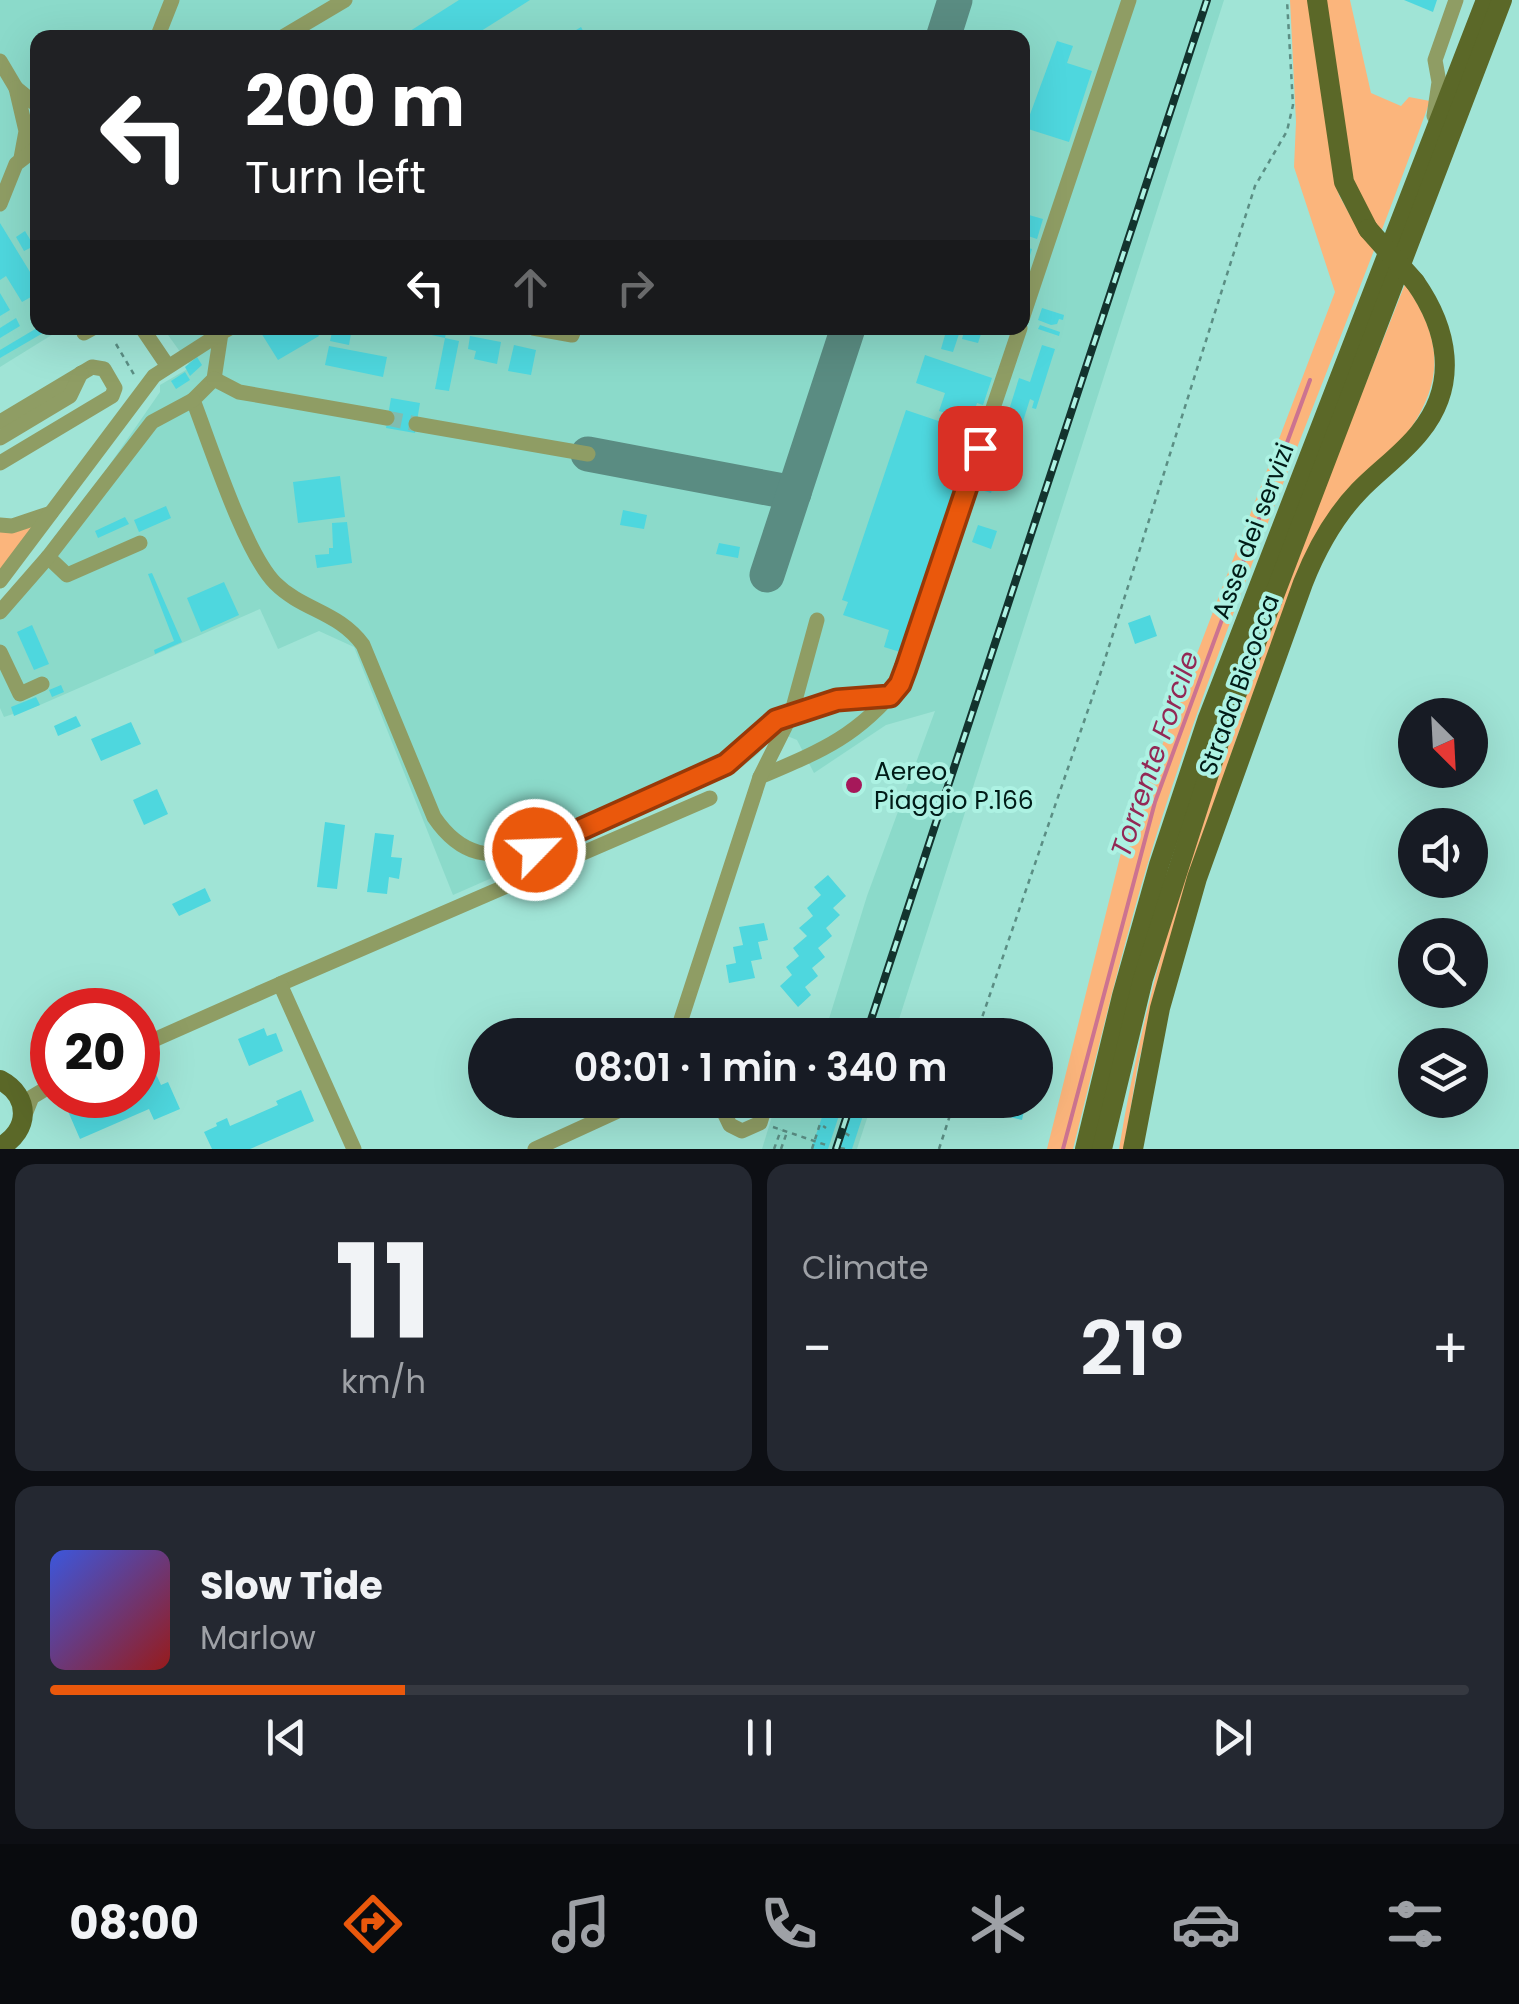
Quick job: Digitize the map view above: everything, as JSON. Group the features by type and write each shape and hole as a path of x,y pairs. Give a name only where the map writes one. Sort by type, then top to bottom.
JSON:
{"main road":[{"name":"Strada Bicocca","path":"1133,1149 1160,1008 1198,878 1314,555 1357,493 1420,432 1433,412 1442,386 1446,358 1442,330 1415,282 1368,229 1344,182 1318,0"},
{"name":"Asse dei servizi","path":"1085,1149 1127,977 1202,737 1486,0"},
{"name":"Asse dei servizi","path":"1102,1149 1125,1050 1176,871 1225,724 1502,0"},
{"path":"1114,1149 1125,1050"},
{"path":"7,1085 20,1098 24,1118 7,1145"}],"street":[{"path":"160,30 172,0"},
{"path":"294,30 345,0"},
{"path":"313,30 354,0"},
{"path":"1030,296 1130,0"},
{"path":"1410,198 1414,167 1437,106 1439,82 1435,60 1456,0"},
{"path":"0,62 16,88 26,131 22,158 0,204"},
{"path":"16,88 30,99"},
{"path":"23,116 30,122"},
{"path":"22,158 30,152"},
{"path":"149,335 166,365"},
{"path":"0,581 154,376 217,335"},
{"path":"0,612 48,558 152,422 193,400 214,379 225,335"},
{"path":"760,777 835,744 863,725 900,684 1018,335"},
{"path":"0,422 92,367 104,368 114,388 112,396 0,463"},
{"path":"0,438 70,396 81,373"},
{"path":"214,379 239,392 387,418"},
{"path":"193,400 263,566 292,597 352,629 363,645 434,816 460,845 486,855 508,856 535,850 726,764 768,725 791,715 837,700 890,696"},
{"path":"416,424 588,454"},
{"path":"0,525 12,526 51,513"},
{"path":"48,558 66,576 140,543"},
{"path":"682,1018 760,777 791,715 818,620"},
{"path":"0,652 20,694 42,684"},
{"path":"160,1037 710,798"},
{"path":"280,984 354,1149"},
{"path":"24,1118 30,1103"},
{"path":"535,1149 603,1118"},
{"path":"731,1118 735,1129 748,1130 762,1118"}],"path":[{"path":"982,1018 1099,678 1250,199 1265,165 1287,132 1293,105 1287,0"},
{"path":"938,1149 948,1118"},
{"path":"812,1149 820,1124 826,1128"},
{"path":"774,1149 781,1128 822,1140 829,1146"},
{"path":"781,1149 788,1131"}],"shaded area":[{"path":"0,0 1224,0 899,1018 829,1018 867,896 935,711 886,725 814,773 797,740 775,731 758,754 737,771 453,895 354,647 319,631 278,649 260,609 4,717 0,708 0,607 108,467 160,392 160,385 191,367 168,335 1030,335 1030,30 30,30 30,335 52,335 0,367"},
{"path":"1290,0 1308,0 1339,195 1361,235 1324,0 1350,0 1371,93 1401,106 1409,97 1430,101 1196,716 1140,890 1073,1149 1047,1149 1121,853 1335,292 1294,167 1296,122"},
{"path":"1405,284 1432,338 1434,373 1430,390 1411,428 1295,582 1190,877 1153,1002 1124,1149 1119,1149 1141,1037 1202,818 1279,603"},
{"path":"38,524 0,571 0,532"},
{"path":"771,1118 867,1118 857,1149 762,1149"}],"building":[{"path":"459,0 530,0 483,30 412,30"},
{"path":"1404,0 1437,0 1433,12"},
{"path":"1057,41 1073,46 1067,63 1092,71 1069,142 1030,130 1030,114"},
{"path":"1030,215 1043,219 1037,239 1030,237"},
{"path":"0,223 30,272 30,298 22,302 6,276 0,280"},
{"path":"25,231 30,248 24,251 16,237"},
{"path":"0,293 10,310 0,316"},
{"path":"1042,308 1064,315 1063,320 1051,325 1038,320"},
{"path":"16,318 20,326 0,338 0,328"},
{"path":"1040,325 1060,332 1059,336 1038,329"},
{"path":"30,332 40,335 0,358 0,350"},
{"path":"262,335 319,336 278,360"},
{"path":"331,335 351,335 349,345 330,341"},
{"path":"945,335 959,335 953,352 941,349"},
{"path":"963,335 981,335 978,343 962,339"},
{"path":"470,336 501,342 497,364 474,359 476,351 468,349"},
{"path":"445,338 459,341 449,391 435,389"},
{"path":"514,345 536,350 531,375 508,371"},
{"path":"1042,345 1055,349 1036,409 1030,399 1020,431 1004,426 1019,378 1030,382"},
{"path":"329,346 387,357 383,377 325,365"},
{"path":"925,355 992,378 983,405 977,403 971,421 939,411 945,393 916,383"},
{"path":"197,357 202,365 190,376 185,367"},
{"path":"185,372 190,380 176,389 171,381"},
{"path":"391,398 420,403 415,433 386,428"},
{"path":"906,410 974,433 900,652 884,647 889,630 843,615 848,602 842,600"},
{"path":"993,432 1009,437 991,493 974,488"},
{"path":"340,476 345,517 298,523 293,482"},
{"path":"166,506 171,518 139,532 134,520"},
{"path":"623,510 647,515 644,529 620,525"},
{"path":"125,517 129,524 98,538 95,531"},
{"path":"347,522 352,563 317,568 315,555 329,554 329,548 333,548 332,523"},
{"path":"978,525 997,531 991,549 972,542"},
{"path":"719,543 740,547 738,558 716,554"},
{"path":"152,573 182,642 155,654 154,650 174,641 148,574"},
{"path":"224,582 239,615 201,632 187,598"},
{"path":"1150,615 1157,636 1135,644 1128,623"},
{"path":"32,625 49,664 34,670 17,632"},
{"path":"61,685 64,692 52,697 49,690"},
{"path":"36,697 40,705 14,716 11,707"},
{"path":"76,716 81,726 58,736 54,726"},
{"path":"131,722 141,744 101,761 91,739"},
{"path":"157,789 168,814 144,825 133,800"},
{"path":"325,822 345,825 337,889 317,887"},
{"path":"375,833 394,835 391,857 402,858 399,879 389,877 387,894 367,892"},
{"path":"828,875 846,896 833,908 840,915 826,928 832,936 818,948 825,957 812,968 818,976 805,987 811,995 798,1007 780,986 792,975 786,967 799,956 793,948 807,936 799,928 813,916 807,908 821,895 814,887"},
{"path":"205,888 211,901 179,916 172,904"},
{"path":"764,923 768,940 758,942 762,959 751,961 755,978 729,983 726,965 736,963 733,947 743,945 739,927"},
{"path":"264,1028 267,1036 276,1033 283,1051 249,1066 238,1039"},
{"path":"168,1082 180,1109 160,1117 160,1083"},
{"path":"301,1090 314,1121 250,1149 212,1149 204,1132 216,1123 227,1118 230,1126"},
{"path":"71,1118 128,1118 80,1139"},
{"path":"822,1118 838,1118 828,1149 811,1149"},
{"path":"850,1118 862,1118 852,1149 840,1149"}],"waterway":[{"name":"Torrente Forcile","path":"1063,1149 1155,802 1310,380"}],"taxiway":[{"path":"946,30 955,0"},
{"path":"767,575 846,335"},
{"path":"588,454 794,493"}],"tunnel":[{"path":"387,418 416,424"}],"railway":[{"path":"872,1018 1207,0"},
{"path":"836,1149 846,1118"}],"place":[{"name":"Aereo Piaggio P.166","path":"854,785"}],"route":[{"path":"535,850 726,764 741,755 776,720 837,700 890,696 906,668 980,448"}]}
